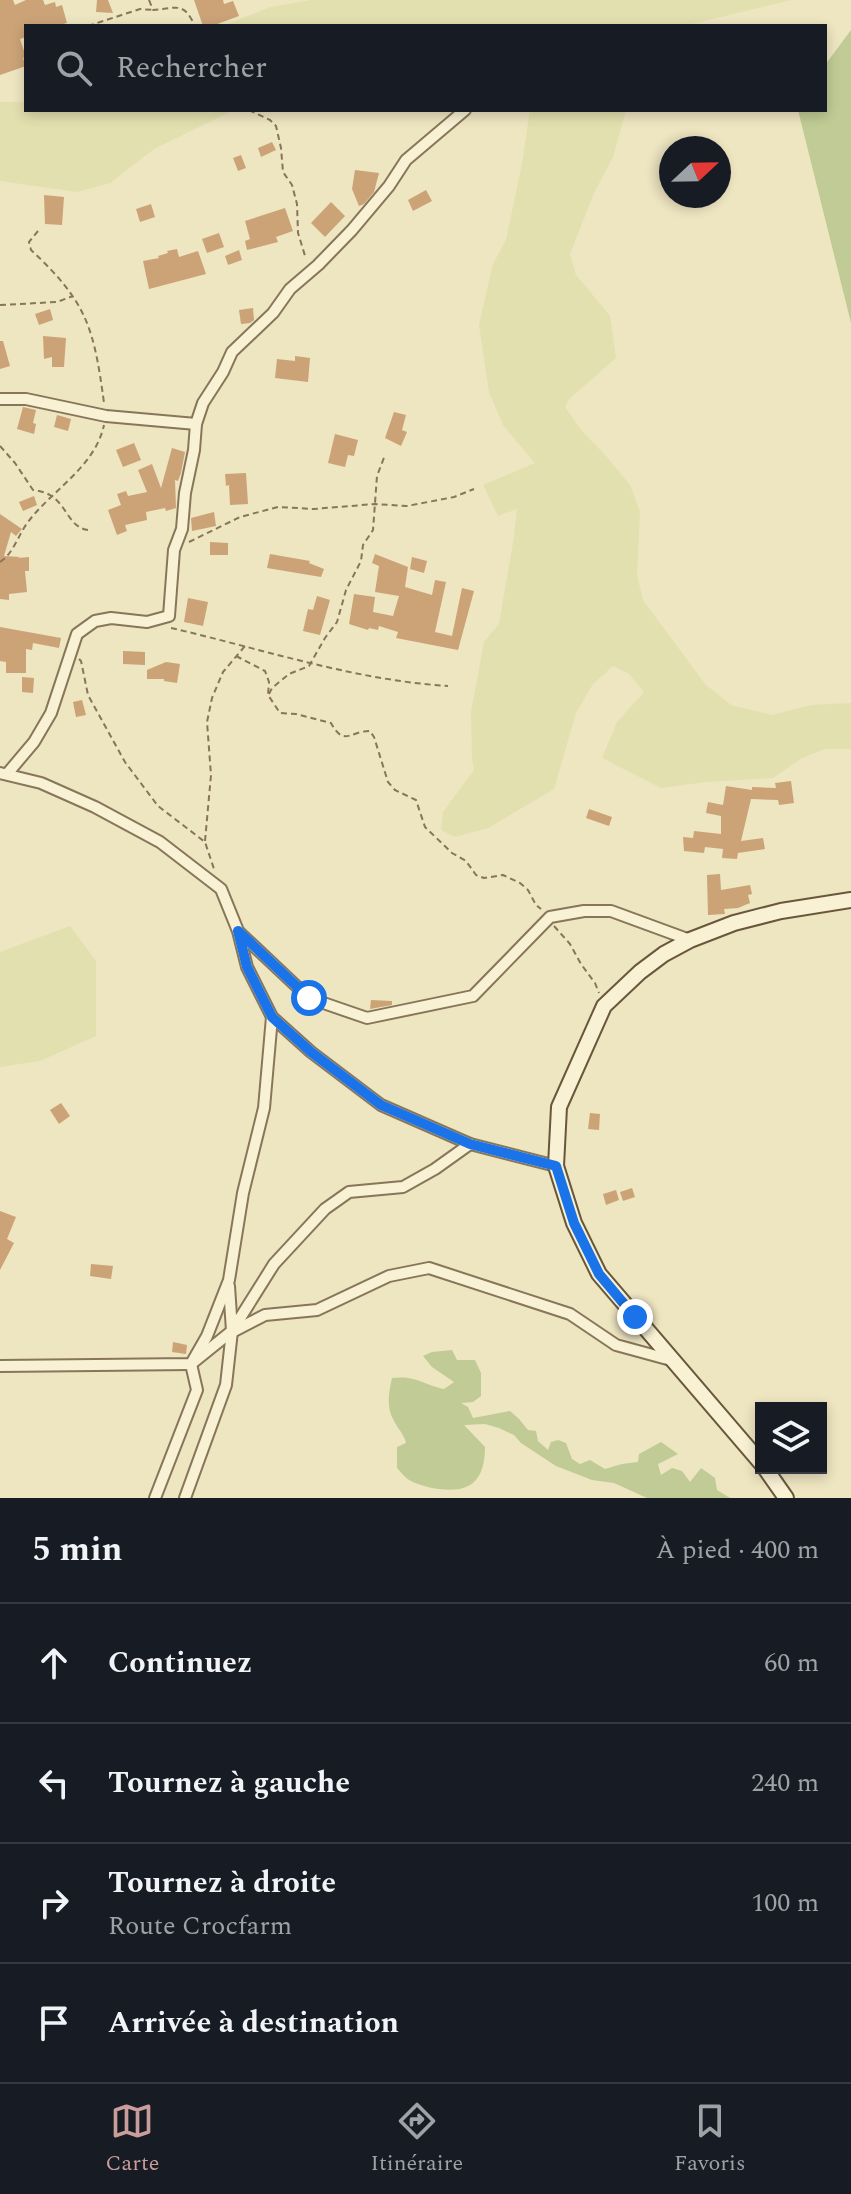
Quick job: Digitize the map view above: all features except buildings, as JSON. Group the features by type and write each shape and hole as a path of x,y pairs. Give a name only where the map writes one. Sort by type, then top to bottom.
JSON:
{"street":[{"path":"463,112 406,160 389,186 352,230 290,289 273,313 232,352 203,403 196,424 182,529 174,550 169,616 147,622 111,618 95,621 77,634 51,713 34,742 4,774 41,783 95,807 160,842 221,889 238,931 247,967 272,1017 311,1052 381,1105 470,1144 556,1166"},
{"path":"0,399 26,399 106,416 196,424"},
{"path":"755,1457 599,1274 574,1223 556,1166 559,1107 604,1006 664,954 734,923 781,911 851,900"},
{"path":"238,931 309,998 367,1018 473,996 550,917 584,911 611,911 690,940"},
{"path":"155,1498 197,1390 191,1364 207,1336 229,1280 243,1193 264,1108 272,1017"},
{"path":"232,1331 274,1264 325,1209 349,1192 403,1187 470,1144"},
{"path":"0,1366 191,1364 232,1331 265,1315 317,1310 389,1276 429,1268 570,1314 616,1345 673,1361"},
{"path":"185,1498 226,1385 232,1331 229,1280"},
{"path":"769,1474 786,1498"}],"path":[{"path":"149,0 153,10"},
{"path":"94,24 140,9 179,6 190,15 194,24"},
{"path":"253,112 276,126 283,172 292,185 297,204 298,233 307,263 318,265"},
{"path":"0,305 57,302 73,296"},
{"path":"0,446 33,490 53,495 78,527 88,530"},
{"path":"268,695 289,674 310,664 337,622 346,590 361,561 363,545 373,530 377,476 385,455"},
{"path":"174,550 240,517 278,507 407,506 454,497 474,489"},
{"path":"147,622 246,645 310,664 415,684 448,686"},
{"path":"221,889 205,842 211,775 207,722 212,698 223,672 246,645"},
{"path":"236,656 265,671 269,682 268,695 280,713 331,723 342,737 370,731 388,782 395,790 416,800 425,827 452,853 466,861 476,875 484,878 503,875 528,890 536,905 550,917 555,928 570,944 595,983 604,1006"},
{"path":"70,658 81,661 88,695 125,762 158,806 205,842"}],"shaded area":[{"path":"310,0 791,0 692,24 227,24 271,7"},
{"path":"0,102 23,102 24,112 230,112 154,149 110,183 77,192 0,181"},
{"path":"530,112 625,112 613,157 594,193 570,254 576,275 610,316 616,358 569,399 565,407 581,430 630,485 640,512 637,575 643,600 705,684 731,705 772,715 811,705 851,703 851,749 825,749 802,758 773,778 661,788 602,758 617,722 644,692 629,674 613,666 593,684 576,713 554,789 488,828 455,837 441,830 443,812 474,770 471,712 484,642 499,624 517,509 498,516 483,485 535,463 503,425 489,392 479,325 493,264 506,240"},
{"path":"70,926 96,961 96,1036 40,1061 0,1067 0,952"}],"green space":[{"path":"851,30 851,323 798,112 827,112 827,62"},
{"path":"452,1350 457,1360 475,1360 481,1373 481,1396 473,1402 461,1403 468,1407 473,1418 510,1411 528,1430 536,1431 538,1441 548,1450 551,1442 558,1440 566,1443 572,1459 580,1464 590,1460 605,1469 638,1462 639,1454 661,1442 678,1454 658,1464 661,1475 672,1468 682,1471 690,1482 701,1468 715,1478 717,1490 730,1498 647,1498 614,1483 592,1480 556,1466 514,1435 485,1424 464,1425 485,1447 482,1470 473,1483 447,1490 411,1481 397,1468 397,1447 406,1443 389,1409 392,1378 413,1379 444,1389 454,1382 432,1367 423,1356"}],"route":[{"path":"309,998 238,931 247,967 272,1017 311,1052 381,1105 470,1144 556,1166 574,1223 599,1274 635,1317"}]}
